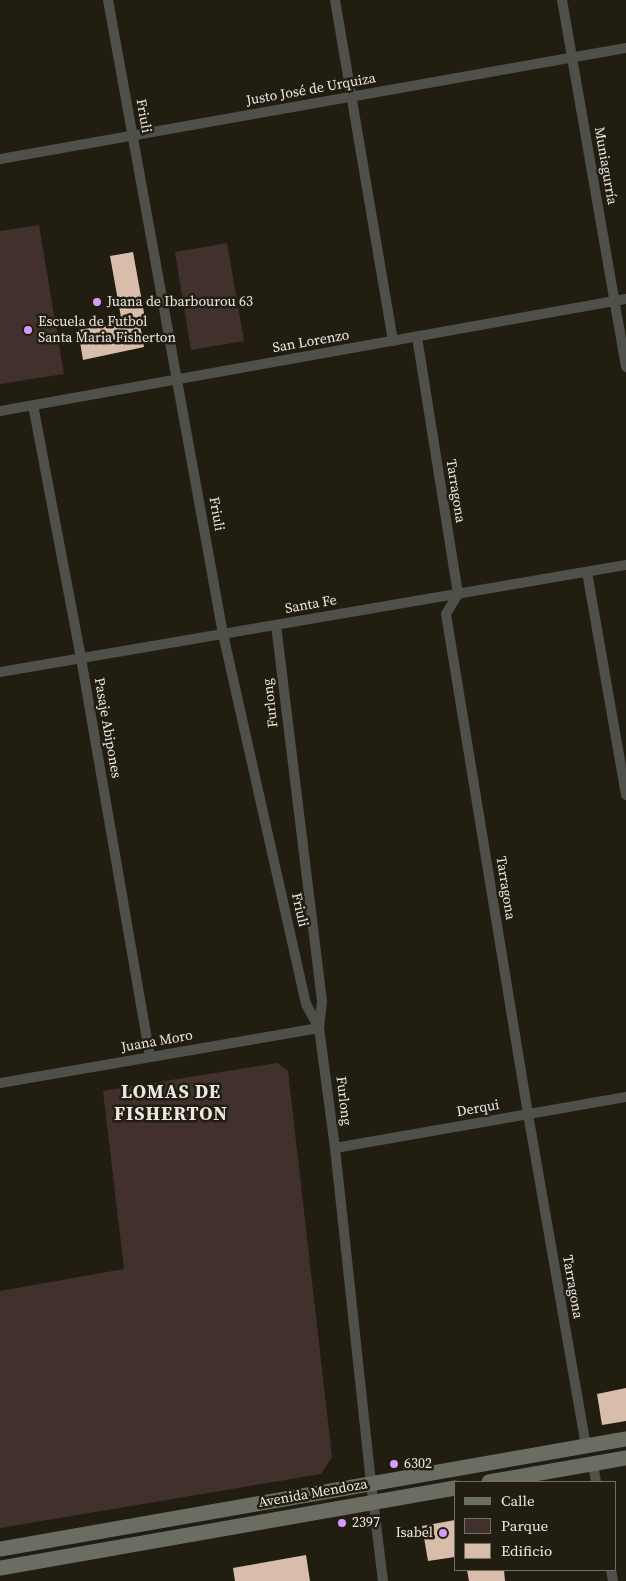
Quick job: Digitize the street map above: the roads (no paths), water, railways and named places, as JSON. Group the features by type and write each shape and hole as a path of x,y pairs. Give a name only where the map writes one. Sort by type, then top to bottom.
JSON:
{"main road":[{"name":"Avenida Mendoza","path":"0,1549 626,1439"},
{"path":"495,1481 626,1458"},
{"name":"Avenida Mendoza","path":"0,1568 454,1488"}],"street":[{"name":"Friuli","path":"108,0 223,634 306,1004 319,1028"},
{"path":"335,0 393,341"},
{"name":"Muniagurría","path":"562,0 626,367"},
{"name":"Justo José de Urquiza","path":"0,159 626,48"},
{"name":"San Lorenzo","path":"0,411 626,299"},
{"name":"Tarragona","path":"417,337 458,594 446,614 528,1114 586,1446"},
{"name":"Pasaje Abipones","path":"32,405 81,658 150,1057"},
{"name":"Santa Fe","path":"0,672 626,565"},
{"path":"587,572 626,795"},
{"name":"Furlong","path":"276,625 322,1001 319,1028 335,1148 383,1581"},
{"name":"Juana Moro","path":"0,1083 319,1028"},
{"name":"Derqui","path":"335,1148 626,1097"},
{"path":"593,1464 596,1481"}],"place":[{"name":"Juana de Ibarbourou 63","path":"97,302"},
{"name":"Escuela de Futbol Santa Maria Fisherton","path":"28,330"},
{"name":"6302","path":"394,1464"},
{"name":"2397","path":"342,1523"},
{"name":"Isabel","path":"443,1533"}],"district":[{"name":"LOMAS DE FISHERTON","path":"171,1104"}]}
